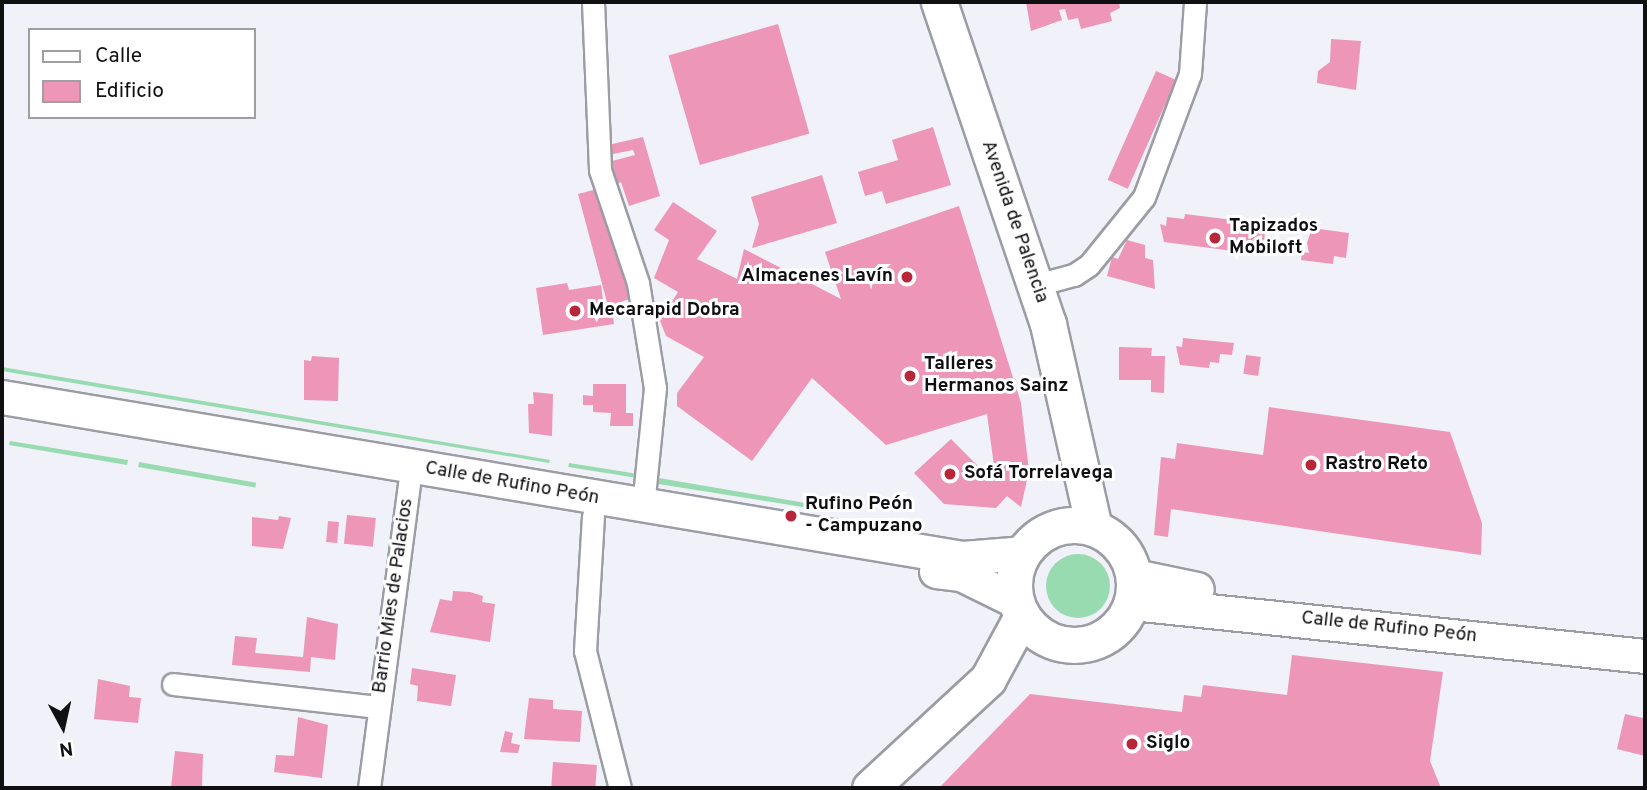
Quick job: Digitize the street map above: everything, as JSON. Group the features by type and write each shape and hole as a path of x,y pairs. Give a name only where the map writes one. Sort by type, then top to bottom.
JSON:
{"highway":[{"name":"Avenida de Palencia","path":"939,2 1060,363 1074,446 1094,528"},
{"name":"Avenida de Palencia","path":"1059,527 1074,446"},
{"path":"988,679 1019,608 1016,568 1023,553 1039,537 1059,527 1094,528 1121,546 1133,589 1110,635 1072,646 1053,642 1019,608"},
{"path":"870,788 988,679 1053,642"}],"main road":[{"name":"Calle de Rufino Peón","path":"2,397 963,558 1023,553"},
{"name":"Calle de Rufino Peón","path":"2,416 593,516 961,574 1019,608"},
{"name":"Calle de Rufino Peón","path":"1133,589 1201,590 1645,635"},
{"name":"Calle de Rufino Peón","path":"1133,589 1200,606 1645,656"}],"street":[{"path":"593,2 600,170 638,284 655,388 643,506"},
{"path":"1036,285 1074,275 1089,265 1144,197 1190,74 1195,2"},
{"name":"Barrio Mies de Palacios","path":"369,788 409,484"},
{"path":"593,516 585,651 620,788"},
{"name":"Barrio Mies de Palacios","path":"173,684 379,708"}],"green space":[{"path":"2,367 550,460 549,463 2,371"},
{"path":"10,441 128,460 127,465 9,445"},
{"path":"139,462 256,483 255,488 138,467"},
{"path":"569,463 635,473 635,477 568,467"},
{"path":"653,477 823,506 822,510 652,483"},
{"path":"1078,554 1090,556 1101,563 1108,574 1108,598 1101,609 1090,616 1078,618 1066,616 1055,609 1048,598 1046,586 1048,574 1055,563 1066,556"}],"building":[{"path":"1026,2 1119,2 1120,8 1110,13 1112,21 1081,29 1078,18 1068,20 1065,9 1059,10 1062,20 1031,31"},
{"path":"778,24 809,134 700,165 668,55"},
{"path":"1331,39 1361,41 1356,90 1317,83 1318,71 1330,62"},
{"path":"1156,71 1176,80 1128,189 1108,180"},
{"path":"933,127 951,185 886,204 882,191 865,196 858,172 898,160 892,140"},
{"path":"643,137 660,196 629,206 621,182 614,186 608,162 635,155 633,150 608,155 608,145"},
{"path":"822,175 837,223 752,248 759,224 751,197"},
{"path":"597,189 633,298 611,305 614,324 543,335 536,288 567,283 569,290 601,285 604,307 608,306 578,194"},
{"path":"673,202 717,231 697,259 737,279 744,249 841,299 825,252 959,206 1021,403 1029,471 1021,507 1007,496 996,508 944,504 914,473 951,439 987,475 994,466 987,414 886,445 812,378 752,461 677,406 677,393 704,357 666,336 660,321 678,292 654,278 669,240 654,230"},
{"name":"Tapizados Mobiloft","path":"1185,214 1265,224 1264,255 1164,242 1160,224 1166,226 1167,217 1184,219"},
{"path":"1312,228 1349,233 1346,258 1334,256 1333,264 1301,260 1302,252 1309,253 1307,243"},
{"path":"1127,240 1145,245 1145,258 1153,260 1155,289 1107,276 1112,257 1118,259"},
{"path":"1183,338 1234,343 1232,355 1220,354 1219,363 1210,362 1209,368 1180,365 1176,346 1182,347"},
{"path":"1119,347 1152,348 1151,356 1165,356 1164,393 1151,392 1151,380 1119,380"},
{"path":"1246,355 1261,357 1258,376 1243,374"},
{"path":"312,356 339,358 338,401 304,400 304,360 311,361"},
{"path":"593,384 626,384 626,413 633,413 633,426 610,426 611,413 593,412 593,405 583,405 583,395 593,396"},
{"path":"533,392 553,394 552,436 529,433 528,404 534,404"},
{"name":"Rastro Reto","path":"1269,407 1450,432 1482,523 1481,555 1171,509 1168,537 1154,535 1161,457 1175,459 1177,443 1263,455"},
{"path":"347,515 376,518 373,547 344,544"},
{"path":"279,516 291,518 283,549 252,546 252,517 278,520"},
{"path":"328,521 339,522 337,543 326,542"},
{"path":"453,591 483,596 482,602 495,604 490,642 430,632 440,599 452,601"},
{"path":"307,617 338,624 335,660 311,657 310,672 232,665 235,636 257,638 255,653 303,657"},
{"path":"1292,655 1443,672 1430,761 1441,788 939,788 1030,694 1182,712 1184,695 1201,697 1203,685 1287,695"},
{"path":"412,668 456,675 451,706 417,701 418,686 410,684"},
{"path":"98,679 130,686 129,697 141,698 138,723 94,719"},
{"path":"529,698 553,700 553,709 582,711 580,742 524,739"},
{"path":"1625,714 1643,718 1645,756 1617,749"},
{"path":"298,717 328,725 322,778 274,772 276,755 294,756"},
{"path":"505,731 513,733 511,743 520,745 518,753 500,752"},
{"path":"175,751 203,754 202,788 171,788"},
{"path":"553,762 597,765 595,788 551,788"}],"place":[{"name":"Tapizados Mobiloft","path":"1215,238"},
{"name":"Almacenes Lavín","path":"907,277"},
{"name":"Mecarapid Dobra","path":"575,311"},
{"name":"Talleres Hermanos Sainz","path":"910,376"},
{"name":"Rastro Reto","path":"1311,465"},
{"name":"Sofá Torrelavega","path":"950,474"},
{"name":"Rufino Peón - Campuzano","path":"791,516"},
{"name":"Siglo","path":"1132,744"}]}
